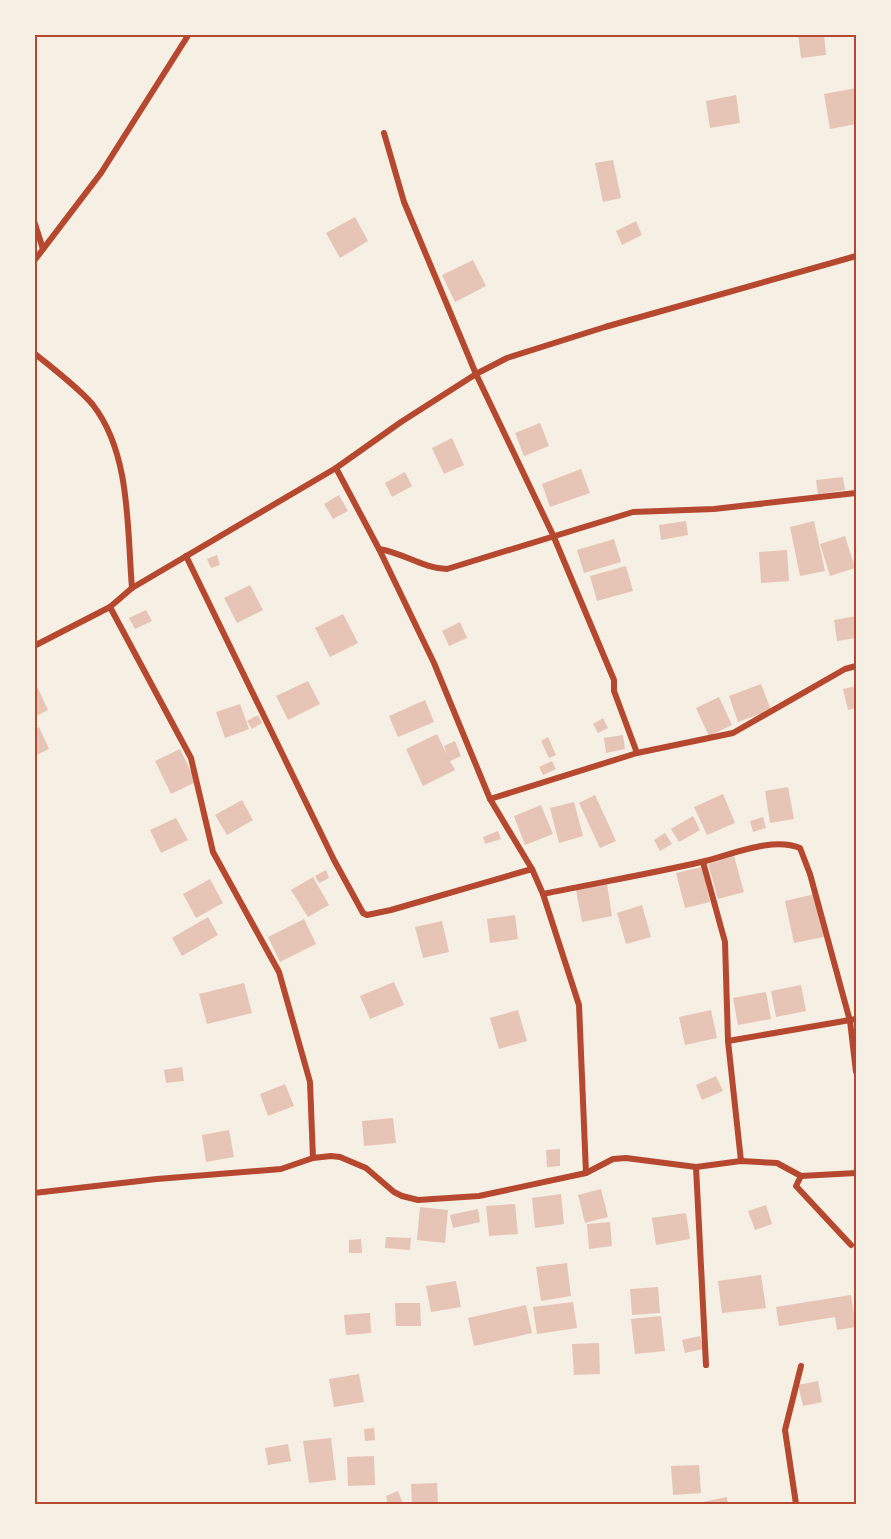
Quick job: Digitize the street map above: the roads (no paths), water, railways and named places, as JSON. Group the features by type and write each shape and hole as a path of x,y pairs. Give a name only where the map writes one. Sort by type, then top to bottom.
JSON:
{"street":[{"path":"34,261 101,173 189,34"},
{"path":"384,134 404,202 476,374 553,535 614,680 614,691 637,753"},
{"path":"34,221 43,249"},
{"path":"34,646 110,607 132,588 336,468 400,422 476,374 507,358 605,327 856,256"},
{"path":"34,352 92,405 114,444 123,475 132,588"},
{"path":"336,468 379,549 434,663 490,799 532,868 543,894 579,1005 586,1173"},
{"path":"379,549 397,552 431,568 447,569 633,512 714,509 856,493"},
{"path":"186,556 334,860 363,913 367,915 392,910 532,868"},
{"path":"110,607 191,758 213,852 279,972 310,1082 313,1158"},
{"path":"490,799 637,753 733,733 845,669 856,666"},
{"path":"543,894 703,862 740,850 776,845 794,845 800,848 810,874 853,1020 856,1072"},
{"path":"703,862 725,942 728,1041 741,1161"},
{"path":"728,1041 853,1020"},
{"path":"34,1193 157,1179 281,1169 313,1158 330,1156 340,1157 366,1168 402,1196 418,1200 479,1196 586,1173 613,1159 626,1158 696,1167 741,1161 777,1163 801,1176 856,1173"},
{"path":"696,1167 706,1365"},
{"path":"801,1176 796,1186 851,1245"},
{"path":"796,1504 785,1430 801,1366"}]}
